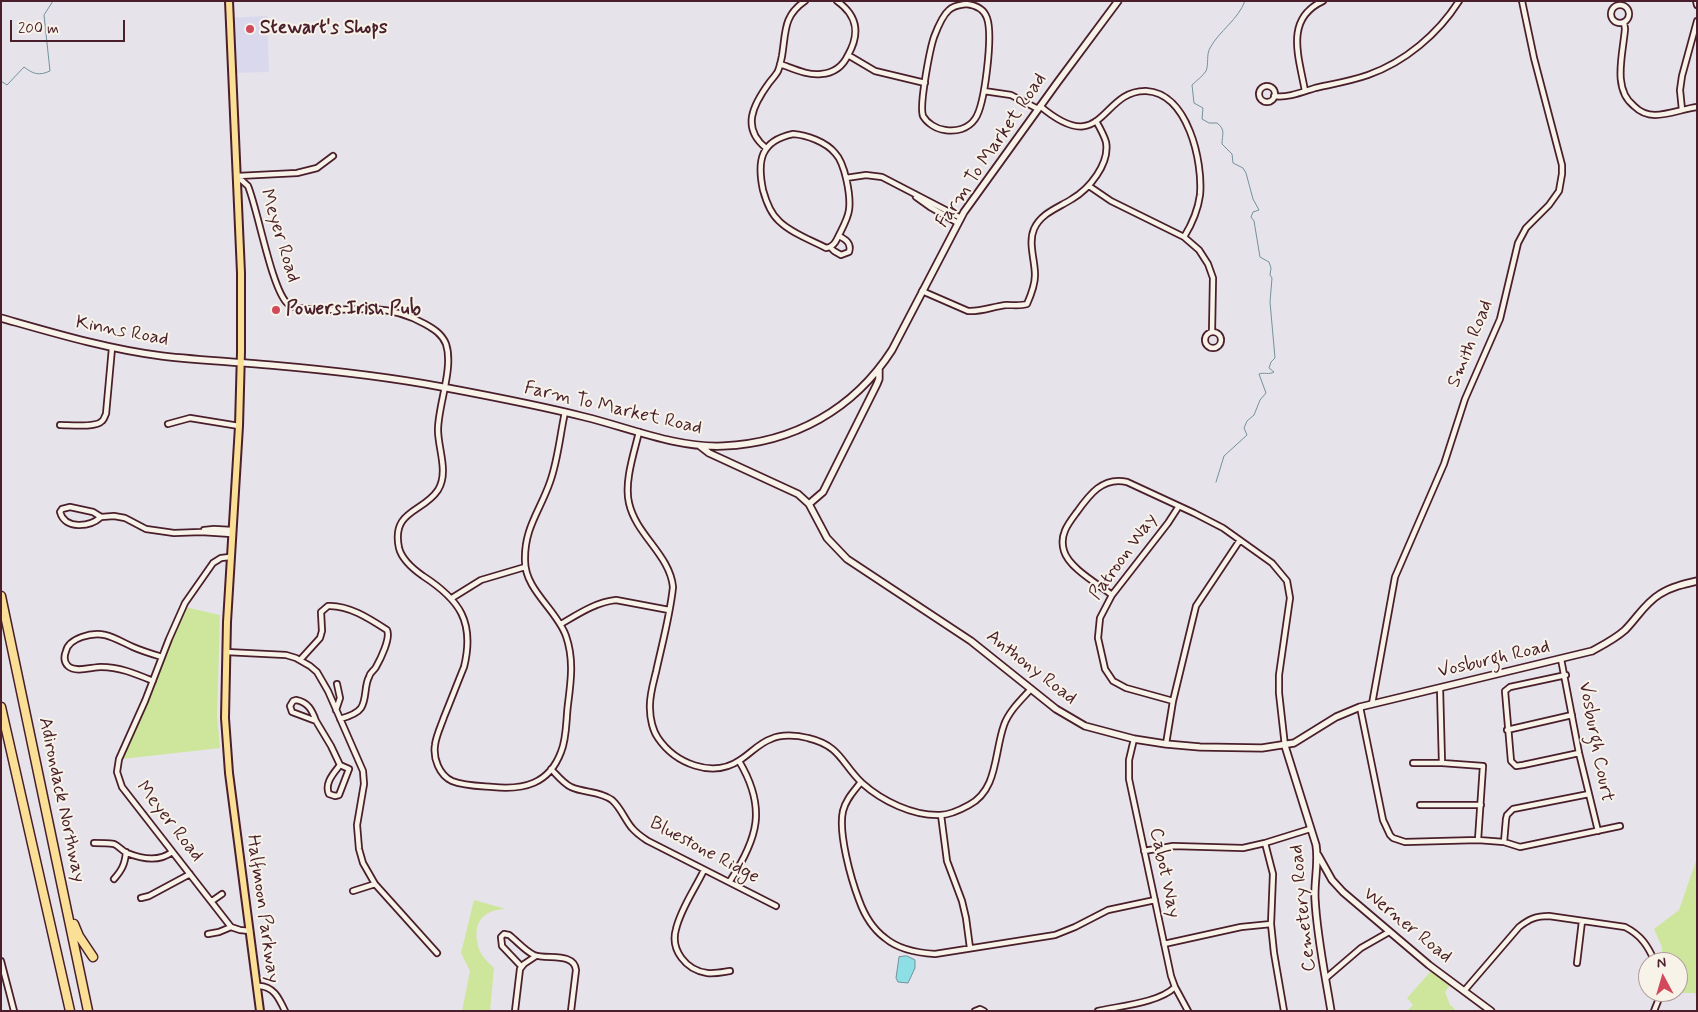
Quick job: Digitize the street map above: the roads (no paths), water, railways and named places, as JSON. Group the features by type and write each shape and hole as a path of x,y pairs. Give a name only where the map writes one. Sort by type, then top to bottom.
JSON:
{"highway":[{"name":"Adirondack Northway","path":"1,596 62,879 88,1011"},
{"name":"Adirondack Northway","path":"1,707 70,1011"},
{"path":"62,879 76,928 92,957"}],"main road":[{"name":"Halfmoon Parkway","path":"229,1 241,273 239,426 226,652 226,751 260,1011"}],"street":[{"path":"766,148 756,136 752,126 754,106 778,70 789,17 794,9 805,1"},
{"path":"780,64 808,73 822,74 839,68 856,39 856,29 853,18 846,7 837,1"},
{"name":"Farm To Market Road","path":"240,363 360,374 445,387 565,412 672,441 700,446 723,446 758,442 801,429 822,418 842,404 880,369 892,350 960,220 1118,1"},
{"path":"1304,91 1297,39 1299,23 1311,8 1323,1"},
{"path":"1274,96 1281,97 1362,77 1397,61 1440,28 1459,1"},
{"name":"Smith Road","path":"1372,704 1395,577 1444,464 1465,399 1500,318 1518,243 1526,228 1550,205 1559,191 1562,165 1534,58 1522,1"},
{"path":"957,5 975,5 987,17 988,60 984,91 976,118 962,130 942,130 928,122 923,115 921,106 934,37 948,10 957,5"},
{"path":"1617,5 1626,7 1629,12 1628,18 1624,22 1618,23 1612,17 1613,9 1617,5"},
{"path":"1682,110 1680,90 1682,76 1697,21"},
{"path":"1624,22 1625,30 1620,82 1625,98 1636,108 1653,115 1697,107"},
{"path":"848,55 875,71 925,83"},
{"path":"984,91 1011,95 1039,108 1068,125 1079,127 1096,121 1123,98 1146,91 1159,95 1178,111 1189,126 1194,138 1200,182 1198,208 1184,237"},
{"path":"922,291 968,311 1008,305 1026,305 1035,279 1032,242 1034,228 1044,215 1073,199 1088,186 1100,169 1106,151 1104,137 1096,121"},
{"path":"830,248 839,236 849,209 846,178 836,154 823,144 806,137 793,134 780,137 766,148 759,170 770,210 785,226 841,255 849,252 849,244 839,236"},
{"path":"237,176 297,173 317,168 333,156"},
{"path":"846,178 866,175 882,176 960,220"},
{"name":"Meyer Road","path":"237,176 248,186 274,278 287,303 306,309 374,309 419,320 442,336 446,343 448,358 445,387"},
{"path":"1088,186 1111,201 1184,237 1199,250 1210,270 1214,284 1212,332"},
{"name":"Kinns Road","path":"1,318 112,348 161,356 240,363"},
{"path":"60,425 87,426 101,423 106,414 112,348"},
{"path":"809,504 822,492 877,384 880,369"},
{"path":"445,387 438,430 442,460 438,490 405,518 398,528 397,536 399,550 408,563 415,570 441,587 452,598 464,618 466,628 464,667 434,745 436,759 441,771 446,777 460,783 509,789 534,784 551,769 564,743 572,672 571,655 566,635 533,585 525,568 525,542 530,526 551,481 565,412"},
{"path":"168,424 193,418 239,426"},
{"path":"639,432 628,485 628,503 633,517 670,573 673,587 650,699 651,718 656,736 668,751 688,764 712,768 722,767 739,761 771,738 802,736 822,742 833,749 861,782 882,797 903,808 918,813 941,816 966,807 982,796 992,775 1004,724 1012,710 1031,689"},
{"name":"Anthony Road","path":"700,446 708,453 798,494 809,504 827,538 847,559 971,641 1056,709 1077,722 1134,739 1166,744 1237,748 1285,746"},
{"path":"1112,595 1070,562 1063,545 1065,530 1092,492 1108,483 1122,481 1223,528 1278,568 1287,581 1290,598 1279,675 1280,717 1285,746"},
{"name":"Patroon Way","path":"1173,701 1126,688 1109,678 1098,638 1100,618 1112,595 1179,506"},
{"path":"101,517 93,512 70,507 62,509 60,512 63,518 79,525 94,522 101,517 114,516 125,518 139,526 174,533 200,532 214,529 232,532"},
{"path":"1166,744 1173,701 1196,606 1240,540"},
{"name":"Meyer Road","path":"230,557 215,561 185,603 118,759 118,772 122,787 232,927"},
{"path":"452,598 481,580 525,568"},
{"name":"Vosburgh Road","path":"1285,746 1294,743 1336,717 1360,707 1592,651 1625,630 1645,606 1658,595 1697,581"},
{"path":"560,624 600,603 610,600 669,610"},
{"path":"300,660 320,638 322,631 321,612 328,606 338,606 351,610 387,630 389,635 375,669 368,678 364,702 361,708 357,712 340,719"},
{"path":"152,681 116,668 74,669 65,662 66,650 68,645 76,639 104,634 134,648 162,657"},
{"path":"226,652 286,655 300,660 316,672 328,691 360,763 364,777 357,825 363,863 374,884 436,953"},
{"name":"Vosburgh Court","path":"1562,659 1579,753 1598,831"},
{"path":"1566,675 1505,691 1511,761 1516,766 1579,753"},
{"path":"336,710 340,698 337,684"},
{"path":"1440,688 1442,763"},
{"path":"316,721 292,712 290,706 293,701 304,702 313,712 340,765 349,769 339,795 332,796 327,790 328,785 340,765"},
{"name":"Vosburgh Court","path":"1360,707 1383,820 1390,835 1398,840 1412,843 1478,840 1504,842 1520,847 1620,826"},
{"path":"1507,730 1572,715"},
{"name":"Cabot Way","path":"1134,739 1128,772 1174,987 1188,1011"},
{"name":"Cemetery Road","path":"1285,746 1317,853 1315,898 1331,1011"},
{"path":"730,881 751,842 757,815 754,791 739,761"},
{"path":"1413,764 1442,763 1483,766 1478,840"},
{"name":"Bluestone Ridge","path":"551,769 562,781 571,787 594,792 611,799 638,835 776,906"},
{"path":"861,782 847,800 843,810 842,821 848,862 859,900 871,923 886,939 900,947 921,953 951,952 1055,935 1108,910 1155,900"},
{"path":"1504,842 1507,815 1513,809 1589,794"},
{"path":"1420,804 1481,805"},
{"path":"941,816 947,860 962,901 970,948"},
{"path":"1144,851 1173,846 1244,848 1310,829"},
{"path":"94,843 113,844 126,852 154,859 168,856 172,852"},
{"path":"1265,843 1273,874 1271,924 1284,1011"},
{"path":"114,879 123,869 126,852"},
{"name":"Werner Road","path":"1317,853 1332,880 1343,892 1389,932 1491,1011"},
{"path":"704,870 675,930 678,952 687,965 698,970 707,973 730,972"},
{"path":"142,898 190,874"},
{"path":"354,891 374,884"},
{"path":"212,901 222,894"},
{"path":"1464,991 1519,927 1537,916 1626,927 1644,940 1650,952"},
{"path":"1577,963 1582,921"},
{"path":"1164,944 1241,927 1271,924"},
{"path":"208,934 232,927 250,931"},
{"path":"1326,978 1361,948 1389,932"},
{"path":"521,966 502,946 501,937 504,934 509,935 536,956 567,959 574,964 576,970 571,1011"},
{"path":"515,1011 521,966 536,956"},
{"path":"1,961 14,1011"},
{"path":"257,986 272,989 285,1011"},
{"path":"1098,1011 1158,997 1174,987"},
{"path":"975,1011 980,1009 984,1011"}],"water":[{"path":"907,956 915,960 915,968 908,983 898,982 896,978 899,957"}],"waterway":[{"path":"1,81 7,85 24,67 36,74 50,71 44,15 53,1"},
{"path":"1216,482 1224,456 1247,435 1244,428 1247,421 1254,415 1260,400 1266,393 1259,374 1274,372 1269,368 1275,358 1270,302 1271,268 1269,262 1260,257 1254,221 1251,217 1253,212 1259,210 1253,199 1246,173 1243,168 1233,163 1232,154 1222,144 1222,128 1217,123 1209,123 1202,119 1203,108 1194,103 1192,85 1206,71 1209,51 1214,42 1238,14 1245,1"}],"place":[{"name":"Stewart's Shops","path":"250,29"},
{"name":"Powers Irish Pub","path":"276,310"}]}
